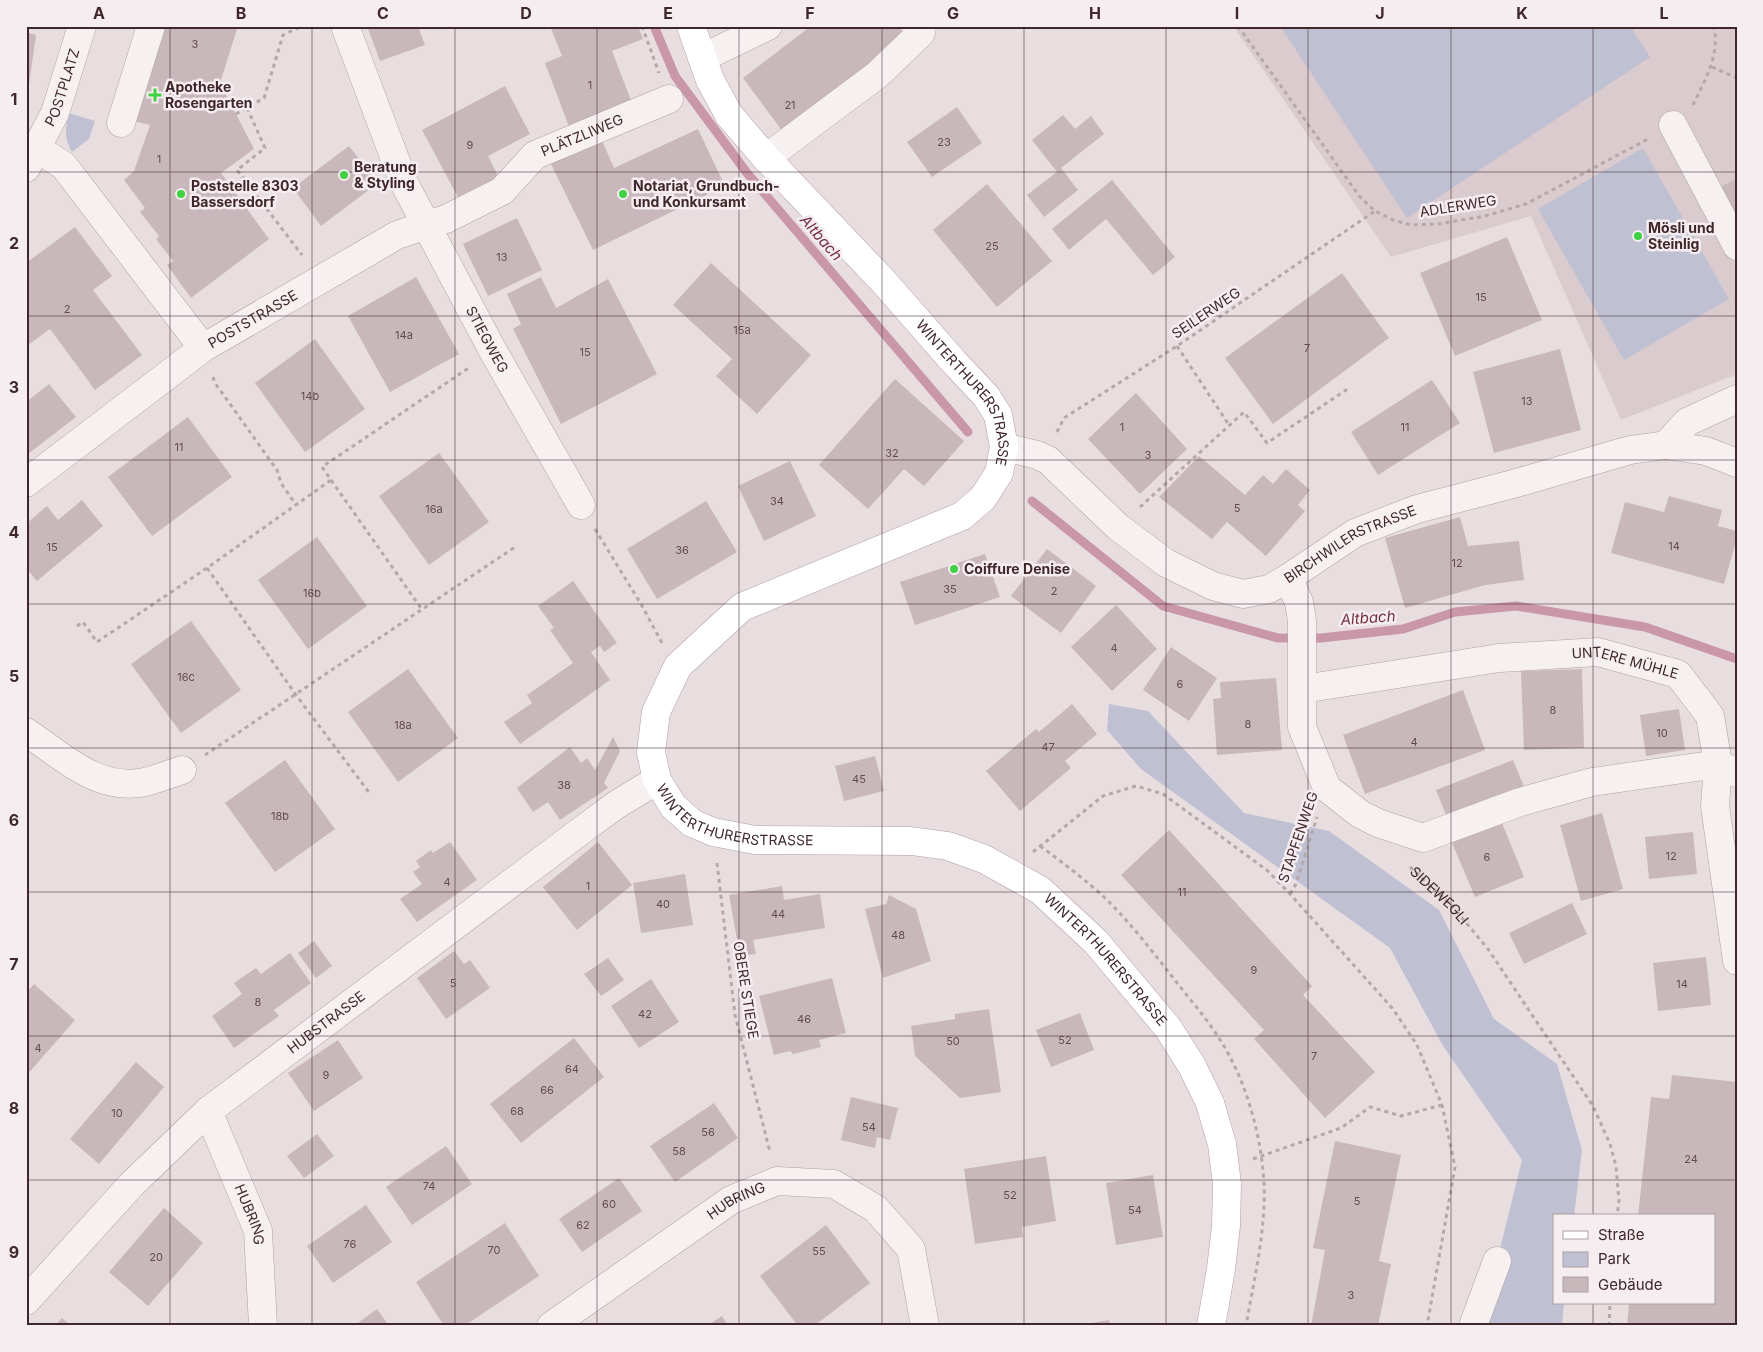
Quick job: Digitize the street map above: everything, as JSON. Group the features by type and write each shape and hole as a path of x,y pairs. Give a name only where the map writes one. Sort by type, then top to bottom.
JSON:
{"main road":[{"name":"WINTERTHURERSTRASSE","path":"691,26 710,80 729,115 766,158 866,262 986,396 998,415 1004,447 999,473 983,498 962,516 742,607 678,666 656,712 651,752 657,780 673,806 692,824 713,832 756,840 911,841 948,846 984,859 1040,890 1096,942 1168,1028 1192,1066 1210,1103 1222,1144 1227,1184 1226,1226 1221,1270 1211,1326"}],"street":[{"name":"POSTPLATZ","path":"32,158 55,113 82,26"},
{"path":"121,123 151,26"},
{"name":"STIEGWEG","path":"345,26 404,183 494,351 581,505"},
{"path":"702,58 768,26"},
{"path":"766,158 877,75 921,33 916,26"},
{"name":"PLÄTZLIWEG","path":"426,225 446,219 502,191 535,155 669,99"},
{"path":"1673,125 1737,246"},
{"name":"POSTSTRASSE","path":"32,158 64,166 203,348 397,235 426,225"},
{"path":"26,483 203,348"},
{"path":"1666,445 1687,422 1737,399"},
{"name":"BIRCHWILERSTRASSE","path":"1004,447 1037,455 1048,460 1118,528 1166,563 1213,586 1243,594 1269,590 1355,533 1417,509 1513,484 1630,450 1666,445 1706,451 1737,463"},
{"path":"1288,578 1300,602 1302,621 1302,728 1327,788 1360,814 1423,838 1520,802 1592,782 1727,768"},
{"name":"UNTERE MÜHLE","path":"1303,689 1499,658 1598,652 1678,674 1710,716 1727,768 1715,806 1737,962"},
{"path":"26,732 79,770 113,783 144,782 182,770"},
{"name":"HUBSTRASSE","path":"26,1301 131,1185 208,1111 582,830 616,805 657,780"},
{"name":"HUBRING","path":"208,1111 258,1231 263,1326"},
{"name":"HUBRING","path":"551,1326 731,1200 777,1181 834,1184 876,1209 911,1249 925,1326"},
{"path":"1472,1326 1497,1261"}],"path":[{"path":"236,114 264,98 283,35 302,26"},
{"path":"642,26 669,99"},
{"name":"ADLERWEG","path":"1238,26 1360,197 1375,211 1392,220 1411,225 1438,224 1485,216 1526,204 1687,117 1712,67 1716,38 1714,26"},
{"path":"1712,67 1737,78"},
{"path":"247,108 265,148 237,170 320,280"},
{"name":"SEILERWEG","path":"1055,436 1064,418 1177,346 1375,211"},
{"path":"1177,346 1229,425"},
{"path":"203,348 215,383 277,470 281,483 296,505"},
{"path":"423,611 322,467 494,351"},
{"path":"1118,528 1244,412 1266,443 1349,388"},
{"path":"77,626 83,622 97,642 208,568 331,480"},
{"path":"581,505 641,604 659,639"},
{"path":"182,770 423,611 515,547"},
{"path":"208,568 296,695 371,795"},
{"path":"1030,854 1103,796 1136,786 1163,794 1268,871 1393,1009 1417,1046 1442,1105 1455,1167 1427,1326"},
{"name":"STAPFENWEG","path":"1290,894 1296,884 1327,788"},
{"name":"OBERE STIEGE","path":"716,859 736,1015 770,1151"},
{"name":"SIDEWEGLI","path":"1409,865 1453,907 1488,949 1593,1106 1610,1144 1616,1166 1617,1214"},
{"path":"1261,1156 1342,1128 1370,1107 1401,1116 1442,1105"},
{"path":"1608,1326 1610,1304"}],"shaded area":[{"name":"Mösli und Steinlig","path":"1233,26 1737,26 1737,374 1621,420 1531,216 1391,257"}],"green space":[{"path":"1280,26 1630,26 1650,57 1407,218"},
{"path":"69,113 95,121 89,139 72,152 66,133"},
{"path":"1643,148 1729,299 1624,360 1538,209"},
{"path":"1109,704 1148,711 1244,813 1329,831 1439,910 1494,1019 1557,1064 1582,1150 1574,1214 1553,1214 1553,1304 1564,1304 1562,1326 1473,1326 1497,1261 1522,1160 1443,1046 1390,948 1141,769 1107,730"}],"building":[{"path":"164,26 238,26 220,83 254,149 221,173 269,239 191,298 167,265 173,261 156,239 159,236 140,212 145,208 124,180 134,171 150,125 134,121"},
{"path":"367,26 418,26 425,45 380,61"},
{"path":"550,26 638,26 643,39 612,51 634,108 571,132 545,63 562,56"},
{"path":"811,26 898,26 906,37 783,132 743,78"},
{"path":"26,32 36,35 27,99 26,99"},
{"path":"505,86 530,134 488,156 500,180 460,201 422,130"},
{"path":"957,107 982,143 932,177 907,142"},
{"path":"1063,115 1075,129 1091,116 1104,134 1061,168 1078,190 1044,217 1027,195 1057,172 1032,140"},
{"path":"698,129 725,186 593,250 549,160 600,136 614,168"},
{"path":"349,146 378,183 321,226 293,188"},
{"path":"1737,178 1737,233 1714,191"},
{"path":"1112,180 1175,257 1153,275 1106,219 1069,250 1052,229"},
{"path":"987,184 1052,261 997,307 933,230"},
{"path":"517,218 542,270 488,296 463,244"},
{"path":"75,227 112,276 93,290 142,355 95,390 50,329 28,345 26,342 26,263"},
{"path":"1507,237 1542,320 1455,356 1420,273"},
{"path":"711,263 811,355 757,414 716,376 732,359 673,305"},
{"path":"1342,273 1389,338 1273,424 1225,358"},
{"path":"416,277 459,354 390,392 348,316"},
{"path":"541,277 556,308 608,279 657,374 561,424 513,329 521,324 507,294"},
{"path":"315,339 365,409 305,452 255,383"},
{"path":"1560,349 1581,430 1494,453 1473,372"},
{"path":"895,379 964,441 924,486 904,469 868,509 819,465"},
{"path":"1432,380 1460,423 1378,475 1351,432"},
{"path":"49,384 76,417 28,454 26,452 26,402"},
{"path":"1136,393 1187,449 1140,494 1088,439"},
{"path":"188,417 232,477 152,536 108,477"},
{"path":"439,453 489,522 429,565 379,496"},
{"path":"1199,456 1245,495 1263,475 1273,484 1286,469 1310,490 1298,505 1305,511 1266,556 1227,522 1212,539 1159,497"},
{"path":"790,461 816,516 764,541 738,486"},
{"path":"1669,496 1722,510 1718,526 1737,531 1737,538 1724,584 1611,553 1625,502 1664,512"},
{"path":"82,500 103,526 37,581 26,568 26,524 47,506 58,520"},
{"path":"706,501 737,552 657,599 627,549"},
{"path":"1460,517 1468,546 1519,541 1524,580 1485,585 1405,608 1385,538"},
{"path":"317,537 367,606 308,649 258,580"},
{"path":"1047,549 1096,586 1061,633 1011,596"},
{"path":"985,554 1000,597 915,625 900,582"},
{"path":"573,581 617,643 604,652 600,646 591,652 610,680 520,744 504,722 532,703 527,695 573,663 550,630 554,628 538,606"},
{"path":"1116,605 1157,649 1112,691 1071,647"},
{"path":"191,621 241,690 181,733 131,664"},
{"path":"1171,647 1217,678 1189,721 1143,690"},
{"path":"408,669 458,738 398,782 348,712"},
{"path":"1582,669 1584,748 1524,750 1521,671"},
{"path":"1276,678 1282,750 1217,755 1213,699 1221,698 1220,682"},
{"path":"1463,690 1485,750 1365,794 1343,735"},
{"path":"1072,704 1097,734 1065,761 1071,768 1020,811 986,771 1036,729 1039,732"},
{"path":"1679,709 1685,750 1646,756 1640,715"},
{"path":"613,737 620,751 604,783 608,788 560,820 548,802 533,812 517,788 570,747 581,763 587,758 595,770"},
{"path":"875,756 884,791 844,801 835,766"},
{"path":"285,760 335,829 275,872 225,803"},
{"path":"1513,760 1525,789 1448,820 1436,790"},
{"path":"1602,813 1623,889 1581,901 1560,825"},
{"path":"1500,818 1524,877 1475,897 1450,838"},
{"path":"1169,830 1312,986 1303,995 1375,1072 1325,1118 1254,1039 1264,1030 1121,875"},
{"path":"1693,832 1697,874 1649,879 1645,837"},
{"path":"450,842 477,880 417,922 400,899 422,884 413,872 420,867 416,861 431,850 433,853"},
{"path":"598,842 632,885 577,930 543,887"},
{"path":"685,874 693,925 641,933 633,883"},
{"path":"782,886 784,900 820,894 825,928 753,940 756,954 740,956 729,895"},
{"path":"889,895 916,909 931,961 883,978 865,909 886,904"},
{"path":"1572,903 1587,934 1524,964 1509,933"},
{"path":"314,941 332,966 316,978 298,953"},
{"path":"454,951 464,964 470,960 490,988 446,1019 417,978"},
{"path":"290,953 311,983 274,1010 279,1016 234,1048 212,1016 242,994 234,983 256,968 261,974"},
{"path":"1706,957 1711,1005 1658,1011 1653,963"},
{"path":"608,958 624,980 601,996 584,974"},
{"path":"832,978 846,1033 819,1040 821,1047 793,1054 790,1051 774,1055 759,996"},
{"path":"651,979 679,1022 639,1048 611,1006"},
{"path":"34,984 75,1020 26,1076 26,993"},
{"path":"989,1009 1001,1092 960,1098 915,1056 911,1026 955,1019 955,1014"},
{"path":"1080,1013 1094,1050 1051,1067 1036,1030"},
{"path":"574,1038 604,1077 521,1143 490,1104"},
{"path":"338,1040 363,1078 314,1111 288,1073"},
{"path":"136,1062 164,1087 99,1164 70,1139"},
{"path":"1672,1075 1737,1082 1737,1326 1627,1326 1629,1304 1716,1304 1716,1214 1638,1214 1651,1097 1669,1099"},
{"path":"851,1097 898,1108 890,1140 877,1137 875,1148 841,1140"},
{"path":"714,1103 738,1138 675,1182 650,1146"},
{"path":"317,1134 334,1156 304,1178 287,1156"},
{"path":"1335,1141 1401,1155 1379,1261 1391,1264 1378,1326 1311,1326 1325,1250 1313,1248"},
{"path":"446,1146 472,1184 412,1225 386,1187"},
{"path":"1046,1156 1056,1221 1022,1227 1023,1237 975,1244 964,1169"},
{"path":"1153,1175 1163,1237 1116,1245 1106,1183"},
{"path":"619,1178 642,1211 582,1252 559,1219"},
{"path":"366,1205 392,1242 333,1283 307,1246"},
{"path":"164,1208 203,1243 148,1306 109,1272"},
{"path":"505,1223 539,1276 464,1326 444,1326 416,1282"},
{"path":"826,1225 870,1283 814,1326 798,1326 760,1276"},
{"path":"377,1309 389,1326 354,1326"},
{"path":"722,1316 728,1326 707,1326"},
{"path":"62,1318 71,1326 55,1326"},
{"path":"1109,1320 1110,1326 1081,1326 1081,1325"}],"waterway":[{"name":"Altbach","path":"654,26 675,76 747,173 968,432"},
{"name":"Altbach","path":"1032,501 1163,606 1278,638 1321,638 1403,629 1455,612 1516,606 1645,627 1737,659"}],"place":[{"name":"Apotheke Rosengarten","path":"155,95"},
{"name":"Beratung & Styling","path":"344,175"},
{"name":"Poststelle 8303 Bassersdorf","path":"181,194"},
{"name":"Notariat, Grundbuch- und Konkursamt","path":"623,194"},
{"name":"Mösli und Steinlig","path":"1638,236"},
{"name":"Coiffure Denise","path":"954,569"}]}
